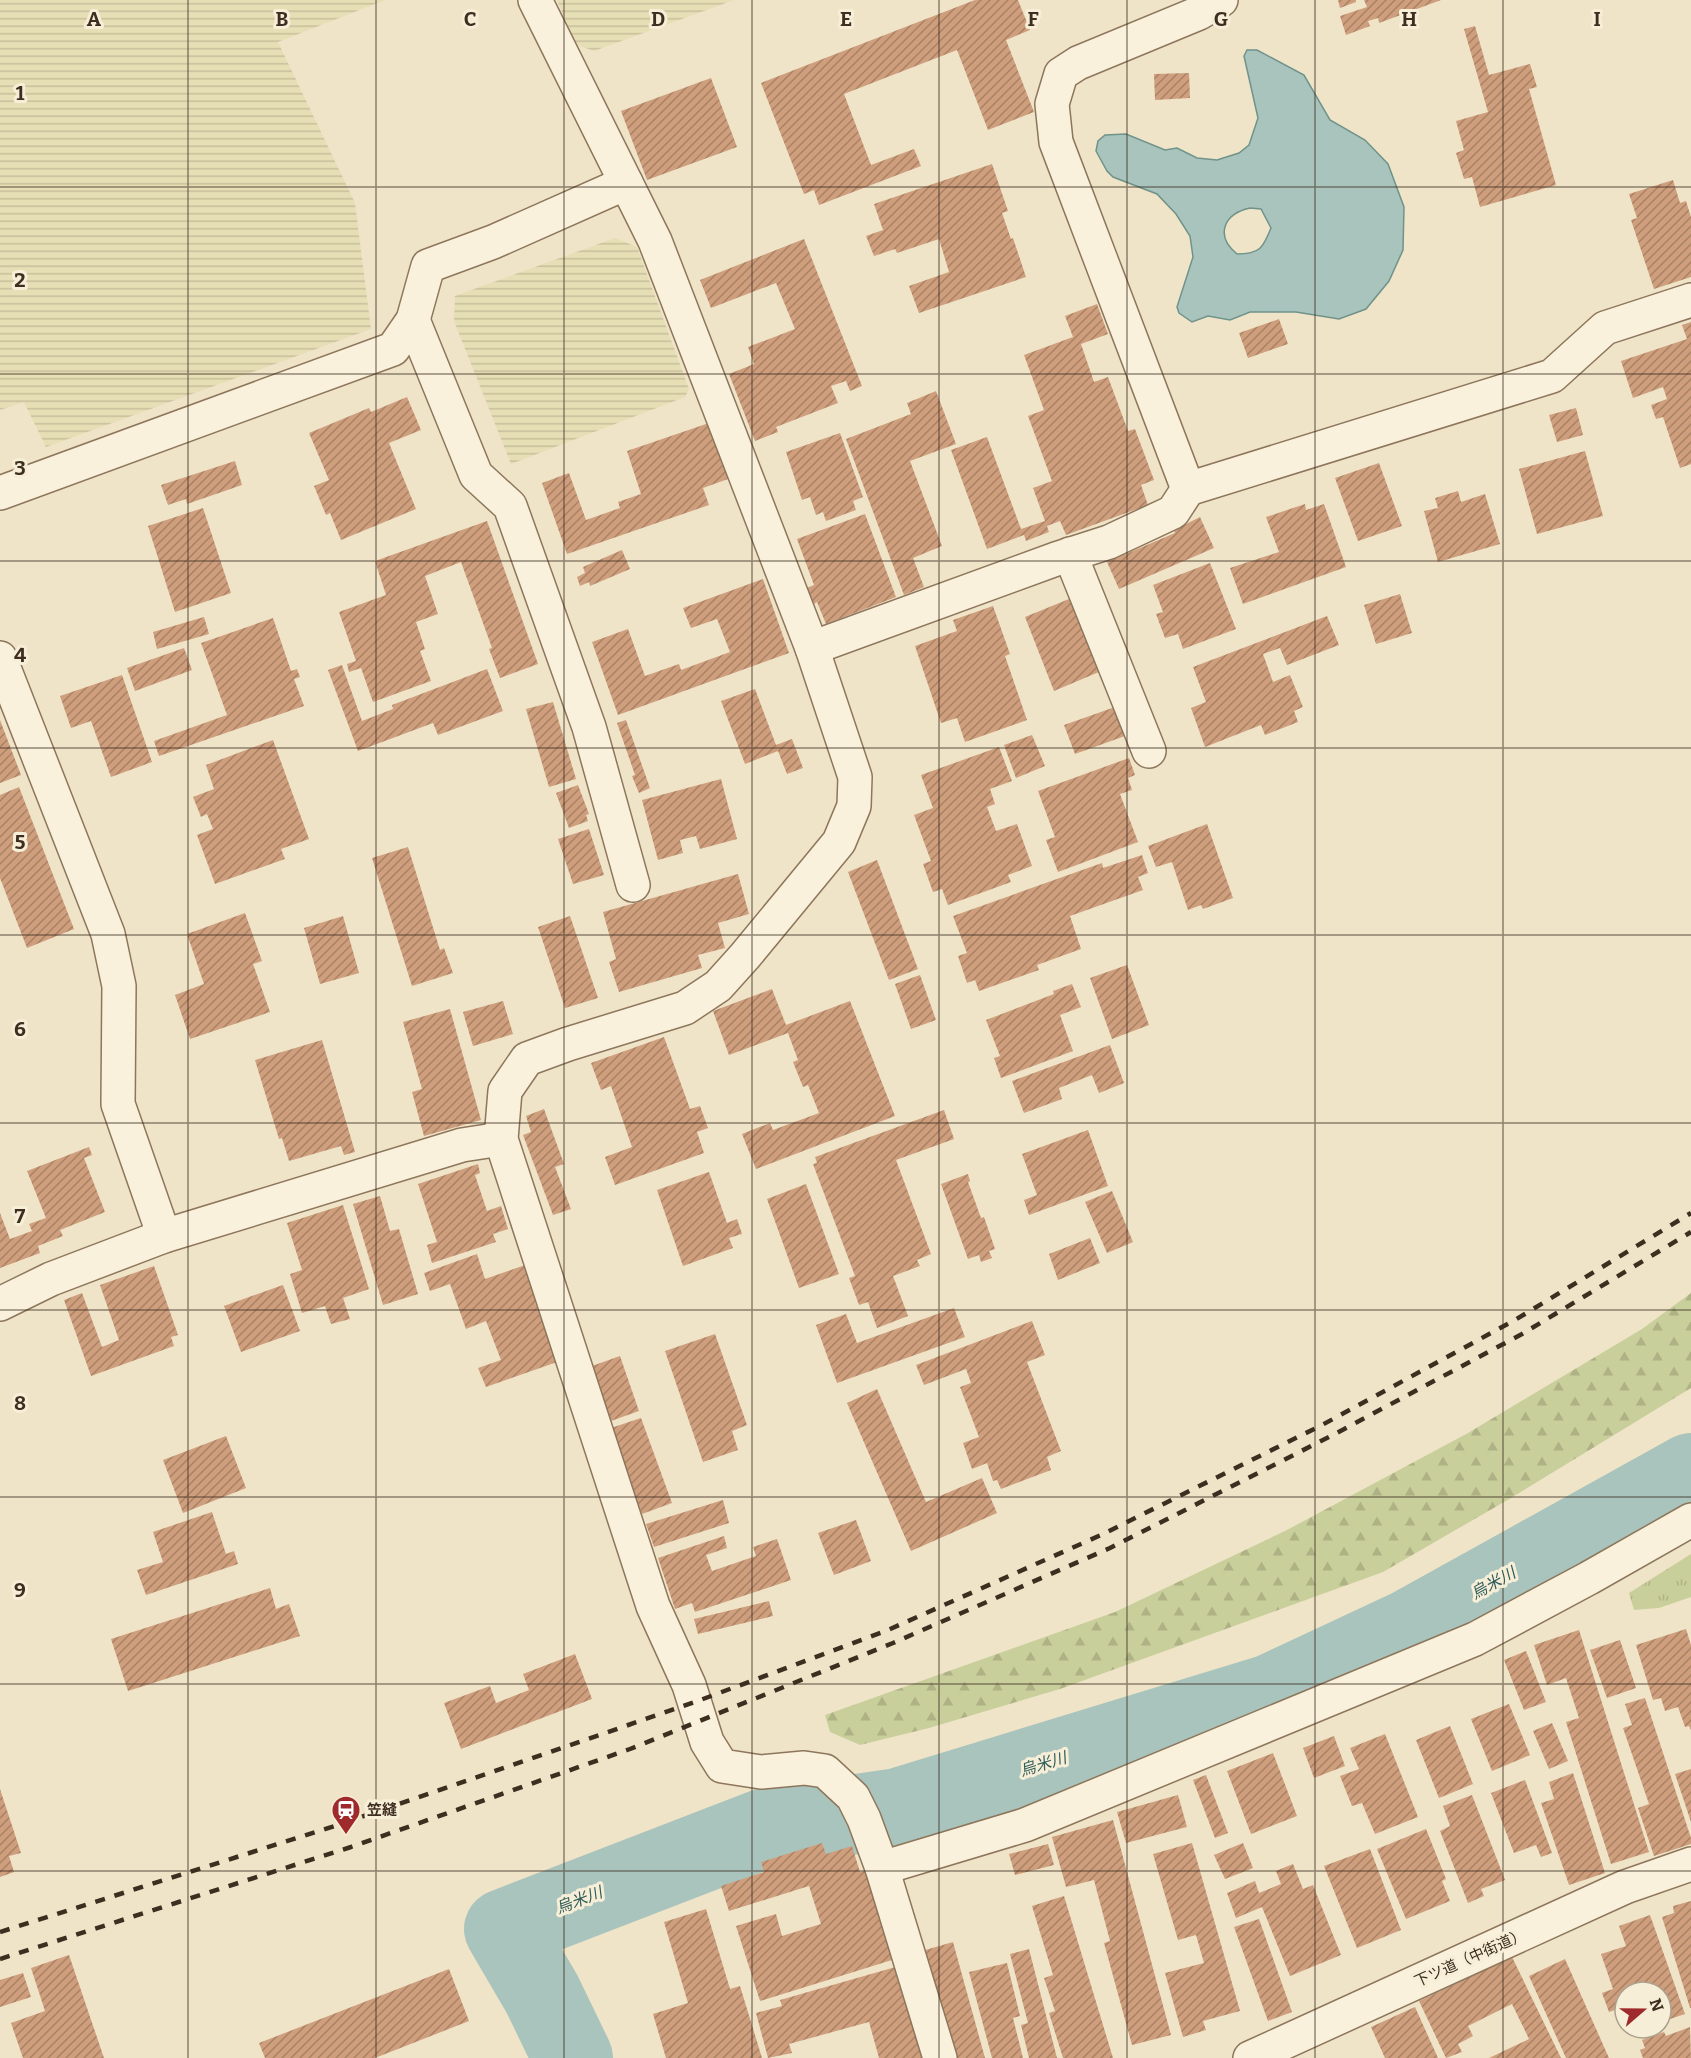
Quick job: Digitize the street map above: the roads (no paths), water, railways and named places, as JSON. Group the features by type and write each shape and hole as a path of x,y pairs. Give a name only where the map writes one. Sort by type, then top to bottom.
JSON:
{"street":[{"path":"535,0 655,241 812,648 855,777 854,806 839,842 718,986 685,1008 527,1059 505,1091 501,1139 653,1606 688,1685 707,1742 722,1766 761,1772 804,1768 825,1771 853,1797 864,1818 882,1868 940,2058"},
{"path":"1188,489 1056,142 1052,104 1061,74 1078,63 1199,13 1221,0"},
{"path":"0,494 393,349 413,320 428,266 493,242 626,183"},
{"path":"812,648 1071,554 1109,543 1173,512 1188,489 1552,376 1605,328 1691,300"},
{"path":"413,320 476,476 510,506 589,727 633,885"},
{"path":"1071,554 1149,751"},
{"path":"0,658 108,934 118,986 118,1104 164,1236"},
{"path":"0,1304 51,1279 164,1236 462,1145 501,1139"},
{"path":"882,1868 1025,1825 1475,1639 1691,1520"},
{"name":"下ツ道（中街道）","path":"1267,2054 1625,1887 1691,1864"}],"water":[{"path":"1247,50 1257,50 1304,75 1330,120 1365,140 1388,164 1404,207 1403,250 1389,281 1366,309 1339,319 1296,312 1250,312 1230,320 1208,316 1192,322 1179,313 1177,307 1193,257 1190,236 1176,214 1157,194 1113,177 1096,151 1098,141 1105,135 1126,134 1165,150 1177,148 1197,158 1217,160 1239,153 1249,145 1258,118 1244,56","holes":["1250,208 1261,209 1271,228 1266,240 1256,251 1237,254 1230,247 1224,233 1228,220 1241,211"]}],"waterway":[{"name":"烏米川","path":"573,2058 542,1994 504,1929 768,1827 898,1808 1271,1694 1410,1629 1691,1473"}],"railway":[{"path":"0,1932 341,1824 695,1702 888,1630 1101,1535 1322,1425 1515,1320 1691,1213"},
{"path":"0,1959 351,1847 630,1749 893,1643 1110,1548 1331,1436 1522,1334 1691,1232"}],"place":[{"name":"笠縫","path":"346,1836"}]}
